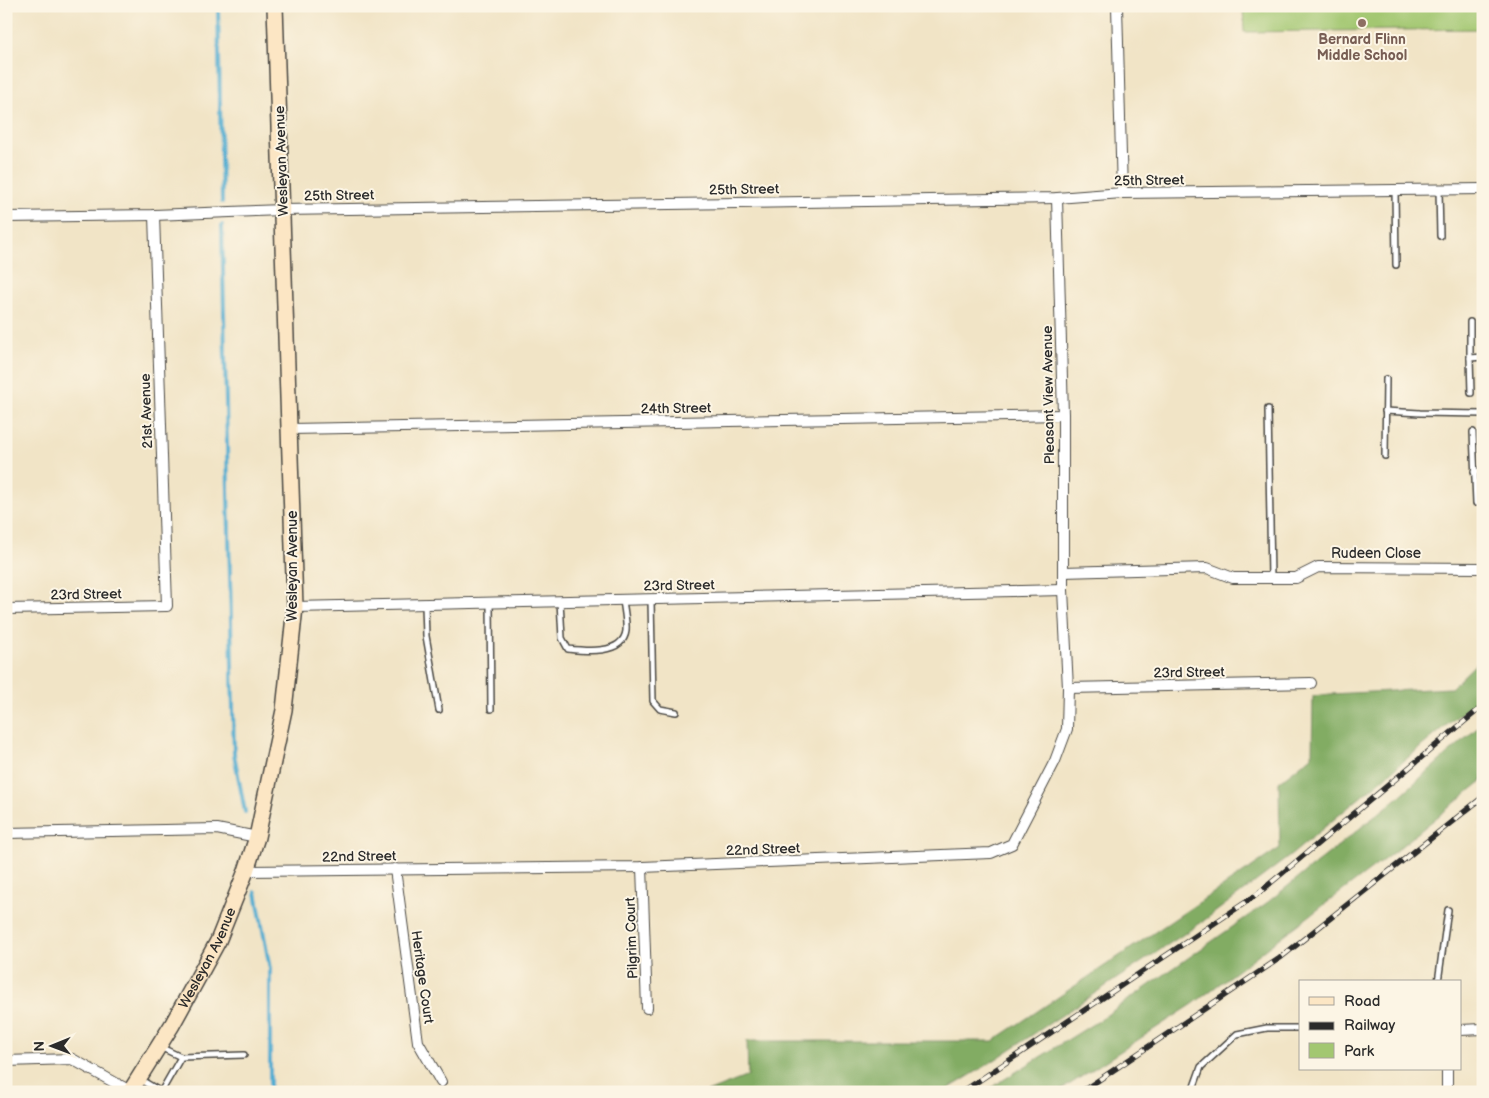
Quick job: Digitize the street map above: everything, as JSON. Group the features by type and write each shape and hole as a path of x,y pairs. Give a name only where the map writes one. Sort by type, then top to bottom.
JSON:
{"street":[{"name":"Wesleyan Avenue","path":"133,1087 172,1025 218,941 246,871 257,837 284,710 295,607 276,6"},
{"path":"1117,6 1122,193"},
{"name":"25th Street","path":"6,217 154,215 282,210 1058,198 1122,193 1483,189"},
{"name":"Pleasant View Avenue","path":"1058,198 1063,414 1063,590"},
{"name":"21st Avenue","path":"154,215 167,606"},
{"name":"24th Street","path":"290,429 1063,414"},
{"name":"Rudeen Close","path":"1063,572 1207,568 1233,578 1296,578 1318,567 1483,568"},
{"name":"23rd Street","path":"295,607 1063,590"},
{"name":"22nd Street","path":"246,871 642,867 991,853 1012,844 1055,762 1067,729 1068,688 1063,590"},
{"name":"23rd Street","path":"6,609 167,606"},
{"name":"23rd Street","path":"1068,688 1311,683"},
{"path":"6,833 217,829 257,837"},
{"name":"Pilgrim Court","path":"642,867 647,1008"},
{"name":"Heritage Court","path":"395,869 418,1042 441,1082"},
{"path":"1462,1030 1483,1029"},
{"path":"6,1061 72,1059 133,1087"},
{"path":"1447,1070 1447,1092"}],"lane":[{"path":"1395,190 1396,265"},
{"path":"1439,190 1440,236"},
{"path":"1470,322 1471,393"},
{"path":"1470,358 1483,358"},
{"path":"1385,456 1386,379"},
{"path":"1268,409 1271,578"},
{"path":"1385,411 1420,414 1483,414"},
{"path":"1473,432 1476,503"},
{"path":"1474,472 1483,472"},
{"path":"651,599 654,700 660,708 676,712"},
{"path":"560,601 562,638 568,649 585,651 612,648 622,642 626,631 623,600"},
{"path":"490,603 491,709"},
{"path":"425,604 426,636 439,710"},
{"path":"1438,980 1448,910"},
{"path":"1192,1092 1201,1067 1237,1034 1267,1028 1299,1028"},
{"path":"158,1046 181,1057 244,1055"},
{"path":"133,1087 161,1092 181,1057"}],"green space":[{"name":"Bernard Flinn Middle School","path":"1243,6 1483,6 1483,29 1244,32"},
{"path":"1483,657 1483,695 1290,856 1202,922 984,1067 943,1092 707,1092 748,1076 747,1041 993,1041 1280,848 1279,782 1312,756 1313,696 1451,688"},
{"path":"1483,723 1483,780 1394,852 1193,1004 1058,1092 984,1092 1101,1019 1268,902 1394,801"}],"waterway":[{"path":"218,6 222,202"},
{"path":"222,225 234,754 245,812"},
{"path":"256,892 270,969 270,1092"}],"railway":[{"path":"962,1092 1255,896 1483,706"},
{"path":"1081,1092 1280,958 1483,797"}],"place":[{"name":"Bernard Flinn Middle School","path":"1362,23"}]}
